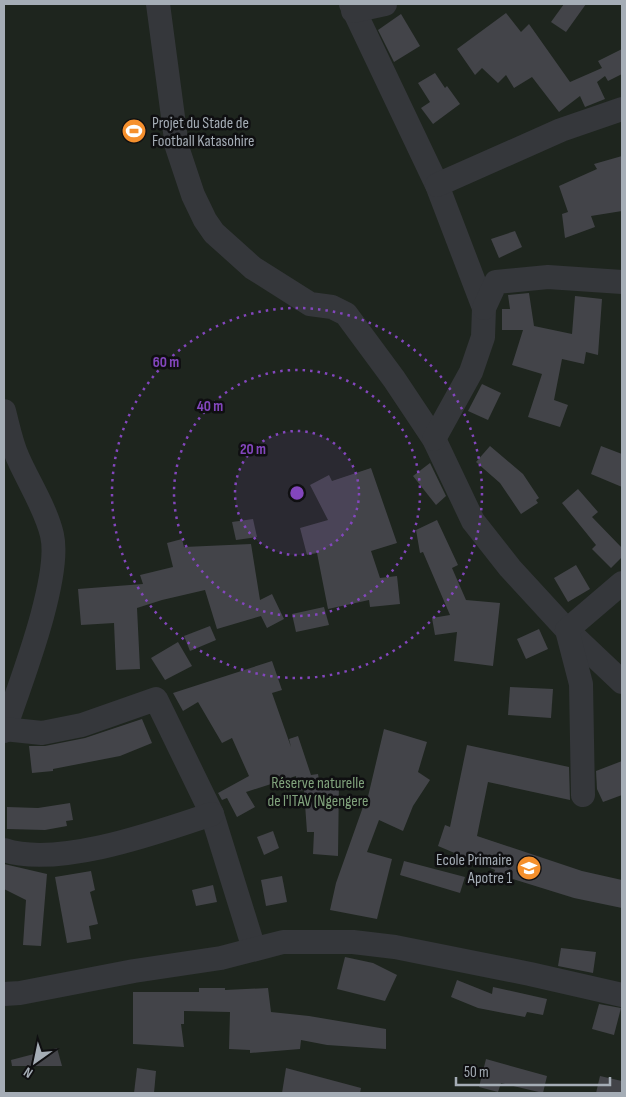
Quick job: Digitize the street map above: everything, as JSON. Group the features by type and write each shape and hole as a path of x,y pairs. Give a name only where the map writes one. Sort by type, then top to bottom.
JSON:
{"street":[{"path":"158,4 177,148 193,195 205,220 214,233 254,268 310,304 332,307 346,314 394,379 434,439 473,521 510,568 567,630 622,682"},
{"path":"385,4 352,7 437,185 484,308"},
{"path":"437,185 561,130 622,109"},
{"path":"434,439 471,372 483,337 484,308 496,282 548,277 622,282"},
{"path":"4,410 17,457 45,516 52,534 54,546 51,581 5,725 42,733 130,710 156,699 212,814 254,949"},
{"path":"567,630 622,583"},
{"path":"567,630 581,684 583,795"},
{"path":"4,850 12,853 54,855 132,841 212,814"},
{"path":"4,994 20,994 134,971 221,958 282,942 353,942 395,947 521,972 622,995"}],"green space":[{"name":"Réserve naturelle de l'ITAV (Ngengere","path":"4,4 622,4 622,1093 4,1093"}],"building":[{"path":"564,4 586,4 566,32 551,22"},
{"path":"506,13 521,32 529,24 570,82 602,68 598,61 622,49 622,74 608,81 605,76 597,82 605,99 585,107 580,96 559,112 532,77 514,88 506,75 498,83 482,68 475,75 457,49"},
{"path":"401,14 420,46 394,62 378,30"},
{"path":"435,73 445,88 447,86 460,104 433,124 421,108 430,102 418,83"},
{"path":"622,156 622,211 591,216 595,227 565,238 562,214 568,212 559,186 597,169 594,164"},
{"path":"515,231 522,247 499,258 491,239"},
{"path":"529,293 534,326 572,334 575,296 602,299 598,355 586,352 584,364 562,359 554,400 568,405 560,427 528,417 542,374 512,365 523,330 502,330 502,309 510,309 508,295"},
{"path":"482,384 501,393 488,420 468,411"},
{"path":"490,446 523,474 539,498 536,500 538,503 521,514 500,483 476,462"},
{"path":"601,446 622,454 622,487 591,474"},
{"path":"430,463 446,496 436,505 413,476"},
{"path":"371,468 397,543 371,551 380,578 397,576 400,604 370,607 369,600 328,609 317,553 307,555 300,528 328,520 310,485 329,475 332,481"},
{"path":"578,489 598,512 592,517 622,548 622,557 611,568 592,549 596,545 562,503"},
{"path":"253,519 257,537 236,540 232,522"},
{"path":"437,520 458,565 452,568 466,600 500,603 493,666 454,661 457,632 435,635 432,618 450,615 423,552 420,553 416,530"},
{"path":"182,539 184,547 251,544 260,600 272,594 284,619 267,628 261,616 217,629 205,590 162,600 137,608 140,669 116,670 114,623 81,625 78,589 143,584 140,575 173,567 167,543"},
{"path":"576,565 590,589 568,602 554,578"},
{"path":"324,607 329,625 296,632 292,614"},
{"path":"210,626 216,640 190,651 184,636"},
{"path":"539,629 548,649 526,659 517,639"},
{"path":"178,642 192,666 165,680 151,658"},
{"path":"272,661 282,690 272,693 291,747 289,739 298,736 311,775 318,774 319,780 339,780 338,856 313,854 314,832 307,832 304,790 298,791 296,776 246,792 255,807 237,817 227,798 222,800 218,793 249,776 232,738 222,743 198,702 183,711 173,693"},
{"path":"510,687 553,689 551,718 508,715"},
{"path":"142,719 152,743 120,756 53,769 53,771 32,773 29,746 45,746 85,738"},
{"path":"384,729 427,742 418,772 430,780 413,806 403,831 379,820 367,852 392,859 377,919 330,910 336,883 364,804 366,805"},
{"path":"467,745 569,767 570,800 488,782 477,836 582,871 622,880 622,908 574,898 494,873 495,870 438,846 445,825 450,827"},
{"path":"622,761 622,795 603,802 597,789 596,771"},
{"path":"70,803 73,820 66,821 67,826 45,830 7,829 7,807 38,808"},
{"path":"273,831 279,848 264,855 257,837"},
{"path":"404,861 465,877 460,893 400,875"},
{"path":"4,864 47,874 41,946 23,945 26,900 4,889"},
{"path":"91,871 95,890 90,892 98,924 89,926 91,939 67,943 55,877"},
{"path":"282,876 287,902 266,906 261,880"},
{"path":"213,885 217,902 196,906 192,890"},
{"path":"561,948 596,952 593,973 558,966"},
{"path":"345,957 373,963 397,975 385,1001 337,989"},
{"path":"457,980 492,994 493,987 547,999 543,1015 527,1012 525,1017 478,1008 451,997"},
{"path":"199,988 225,988 225,990 268,988 271,1012 309,1016 386,1029 386,1049 327,1045 301,1040 300,1049 250,1053 250,1050 229,1049 230,1012 184,1011 184,1024 181,1024 184,1047 133,1044 133,992 199,992"},
{"path":"599,1004 621,1008 614,1035 592,1029"},
{"path":"57,1048 62,1066 12,1066 11,1060"},
{"path":"486,1059 547,1076 543,1093 501,1083 498,1092 479,1087"},
{"path":"137,1068 156,1071 154,1093 134,1093"},
{"path":"286,1068 361,1088 360,1093 282,1093"},
{"path":"600,1076 622,1081 622,1093 596,1093"}],"place":[{"name":"Projet du Stade de Football Katasohire","path":"134,131"},
{"name":"Ecole Primaire Apotre 1","path":"529,868"}]}
